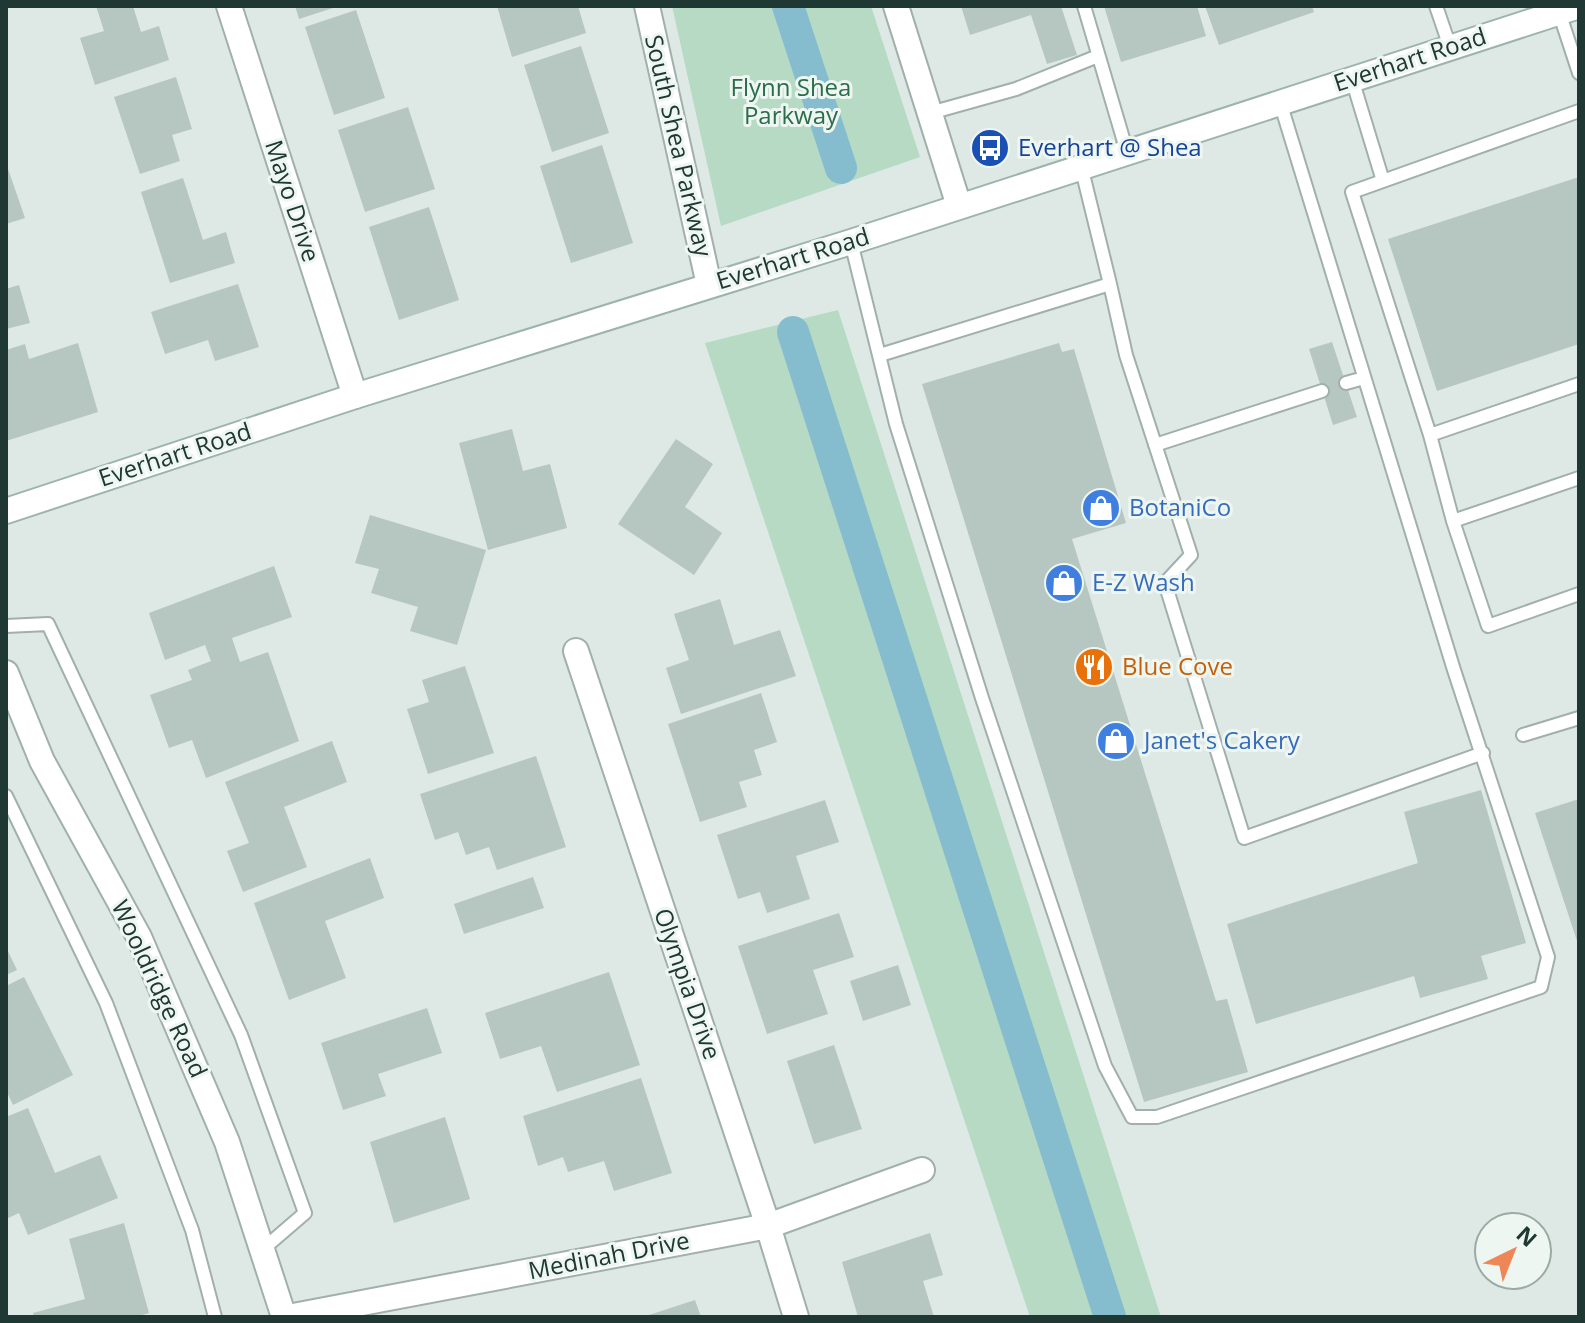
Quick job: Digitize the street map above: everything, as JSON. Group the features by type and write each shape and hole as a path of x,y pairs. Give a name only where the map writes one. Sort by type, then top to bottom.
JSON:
{"street":[{"name":"Mayo Drive","path":"229,6 355,396"},
{"name":"South Shea Parkway","path":"647,6 709,285"},
{"path":"896,6 959,206"},
{"name":"Everhart Road","path":"6,511 355,396 851,242 1569,9"},
{"name":"Olympia Drive","path":"576,651 796,1317"},
{"name":"Wooldridge Road","path":"6,673 42,761 139,937 227,1142 286,1317"},
{"name":"Medinah Drive","path":"286,1317 768,1226 922,1170"}],"lane":[{"path":"1084,6 1127,152"},
{"path":"1436,6 1450,47"},
{"path":"1569,9 1579,73"},
{"path":"930,113 1016,89 1098,56"},
{"path":"1352,79 1383,181"},
{"path":"851,242 896,424 992,727 1105,1066 1132,1117 1157,1117 1541,987 1548,957 1454,670 1280,102"},
{"path":"1579,111 1352,192 1488,626 1579,594"},
{"path":"1081,166 1126,355 1191,555 1165,583 1244,838 1483,753"},
{"path":"880,355 1110,284"},
{"path":"1346,383 1364,378"},
{"path":"1430,435 1579,384"},
{"path":"1155,445 1322,391"},
{"path":"1453,521 1579,478"},
{"path":"6,626 48,624 241,1035 305,1213 262,1250"},
{"path":"1523,735 1579,718"},
{"path":"6,796 106,1003 192,1230 215,1317"}],"green space":[{"name":"Flynn Shea Parkway","path":"672,6 871,6 920,157 721,226"},
{"path":"838,310 1161,1317 1030,1317 705,343"}],"building":[{"path":"96,6 133,6 141,32 159,26 169,60 95,85 80,38 104,31"},
{"path":"295,6 336,6 336,7 299,19"},
{"path":"497,6 578,6 586,33 512,57"},
{"path":"961,6 1061,6 1077,55 1047,64 1031,15 970,35"},
{"path":"1104,6 1197,6 1206,36 1121,62"},
{"path":"1205,6 1312,6 1314,12 1219,45"},
{"path":"356,10 385,98 334,115 305,27"},
{"path":"581,46 609,133 552,152 524,65"},
{"path":"176,77 192,129 172,135 180,161 140,174 114,97"},
{"path":"408,107 435,189 365,212 338,130"},
{"path":"602,145 633,243 571,263 540,166"},
{"path":"6,163 25,218 6,224"},
{"path":"1579,177 1579,344 1437,391 1388,239"},
{"path":"183,178 203,240 226,232 235,263 170,283 141,192"},
{"path":"429,207 459,300 399,320 369,227"},
{"path":"238,284 259,347 215,361 208,340 165,354 151,312"},
{"path":"19,285 30,323 6,329 6,289"},
{"path":"1332,342 1357,417 1333,425 1309,349"},
{"path":"78,343 98,412 6,441 6,350 25,344 29,359"},
{"path":"1059,343 1062,352 1074,349 1126,523 1072,539 1216,1001 1227,999 1248,1072 1144,1102 922,384"},
{"path":"512,429 523,471 550,464 567,528 488,550 459,443"},
{"path":"676,439 713,464 685,507 722,533 694,575 618,524"},
{"path":"370,515 486,550 457,645 410,631 418,607 371,593 379,569 355,563"},
{"path":"274,566 292,617 232,638 240,662 268,652 299,741 206,778 192,740 169,748 150,695 192,680 188,670 211,661 205,645 165,660 149,613"},
{"path":"720,599 734,645 780,630 796,676 681,714 666,668 689,660 674,614"},
{"path":"465,666 494,753 428,774 407,709 429,702 422,680"},
{"path":"761,693 777,742 754,750 762,775 739,782 747,807 700,822 668,724"},
{"path":"332,741 347,782 284,807 307,867 243,892 227,851 249,843 225,782"},
{"path":"536,756 566,847 497,870 489,847 466,855 458,832 435,840 420,794"},
{"path":"1481,790 1526,943 1481,956 1488,979 1420,998 1414,976 1256,1024 1227,924 1418,863 1404,812"},
{"path":"1579,799 1579,944 1578,944 1535,813"},
{"path":"825,800 839,842 796,856 810,899 767,913 760,892 738,899 717,835"},
{"path":"370,858 384,898 325,921 346,978 289,1000 254,903"},
{"path":"533,877 544,908 464,934 454,904"},
{"path":"839,913 854,957 813,970 828,1014 767,1034 738,946"},
{"path":"6,947 17,970 6,975"},
{"path":"898,965 911,1005 863,1021 850,981"},
{"path":"609,972 640,1065 557,1092 541,1046 500,1059 485,1013"},
{"path":"24,977 73,1075 13,1105 6,1090 6,986"},
{"path":"427,1008 442,1053 378,1074 386,1096 343,1110 321,1043"},
{"path":"834,1045 862,1129 814,1144 787,1061"},
{"path":"641,1078 672,1173 614,1191 604,1161 568,1172 563,1157 538,1166 523,1116"},
{"path":"28,1108 55,1173 100,1155 118,1198 28,1235 19,1213 6,1219 6,1117"},
{"path":"445,1117 470,1199 394,1223 370,1142"},
{"path":"124,1223 149,1313 135,1317 34,1317 33,1313 85,1299 69,1239"},
{"path":"930,1233 943,1275 923,1281 934,1317 858,1317 842,1262"},
{"path":"695,1300 701,1317 646,1317 646,1316"}],"waterway":[{"path":"788,6 841,168"},
{"path":"793,332 1110,1317"}],"place":[{"name":"Everhart @ Shea","path":"990,148"},
{"name":"BotaniCo","path":"1101,508"},
{"name":"E-Z Wash","path":"1064,583"},
{"name":"Blue Cove","path":"1094,667"},
{"name":"Janet's Cakery","path":"1116,741"}]}
